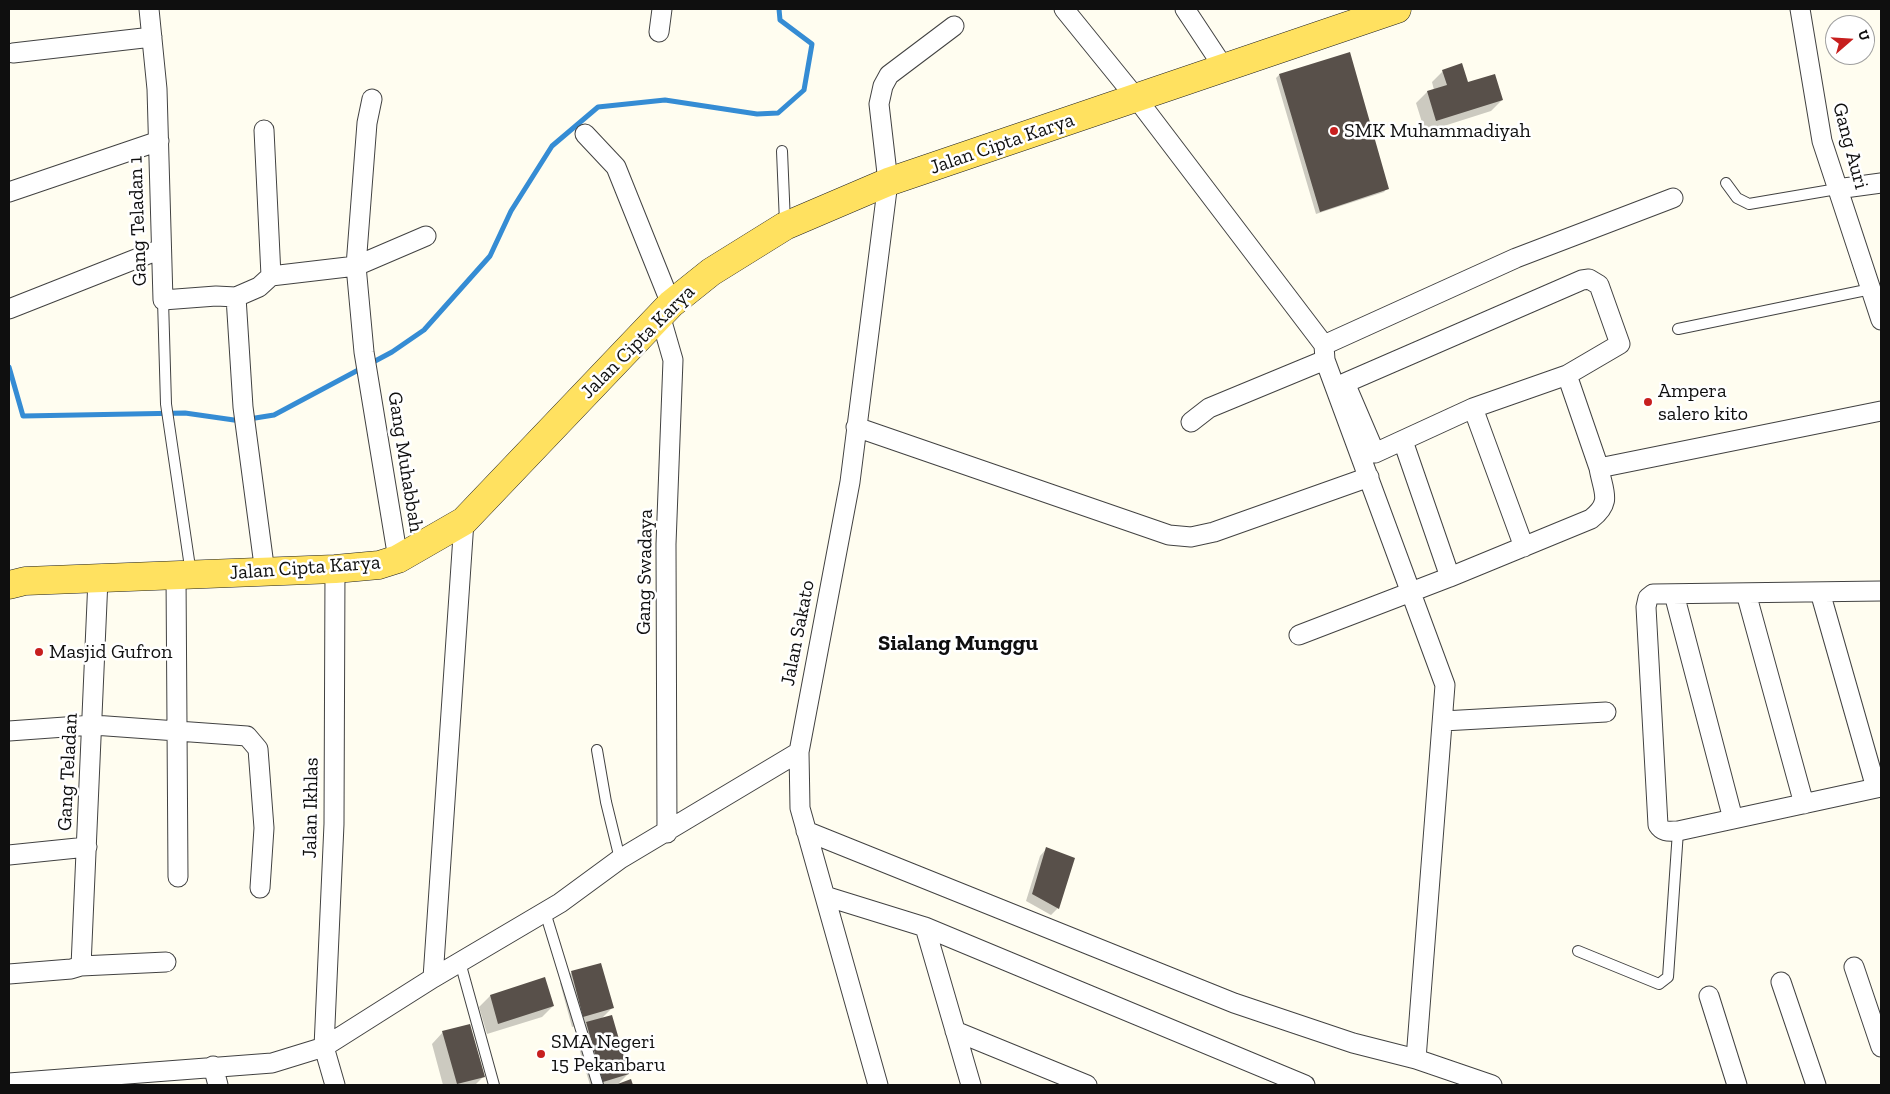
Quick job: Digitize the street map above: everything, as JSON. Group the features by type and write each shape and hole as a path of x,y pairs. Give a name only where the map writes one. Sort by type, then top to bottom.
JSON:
{"main road":[{"name":"Jalan Cipta Karya","path":"9,585 25,581 335,569 379,565 398,559 464,521 666,310 711,272 785,226 888,182 1397,9"}],"street":[{"name":"Gang Teladan 1","path":"150,9 157,89 163,300"},
{"path":"659,32 662,9"},
{"path":"1064,9 1137,98 1325,352 1445,685 1444,721 1416,1060"},
{"path":"1185,9 1224,68"},
{"name":"Gang Auri","path":"1800,9 1822,141 1881,319"},
{"name":"Jalan Sakato","path":"878,1085 800,808 799,752 850,482 888,182 879,104 882,86 889,75 954,26"},
{"path":"14,53 152,37"},
{"path":"356,266 367,123 372,100"},
{"path":"264,130 271,276"},
{"name":"Gang Swadaya","path":"585,134 616,167 666,310 673,360 666,544 667,832"},
{"path":"9,192 159,142"},
{"path":"1837,188 1881,183"},
{"path":"1191,422 1209,408 1516,258 1673,198"},
{"path":"163,300 216,296 236,297 259,286 271,276 356,266 426,236"},
{"path":"9,309 161,249"},
{"name":"Gang Muhabbah","path":"356,266 364,352 398,559"},
{"path":"1589,279 1599,285 1620,344 1567,376 1474,408 1375,453 1346,383 1582,280 1589,279"},
{"path":"236,297 243,407 265,573"},
{"path":"1298,636 1524,547 1591,519 1602,510 1606,502 1599,468 1567,376"},
{"path":"1474,408 1524,547"},
{"path":"1599,468 1881,411"},
{"path":"856,427 1169,536 1191,537 1214,532 1369,477"},
{"path":"1403,441 1450,577"},
{"path":"433,978 464,521"},
{"name":"Jalan Ikhlas","path":"335,569 334,824 324,1047 335,1085"},
{"path":"178,877 177,731 184,575"},
{"name":"Gang Teladan","path":"80,966 88,847 98,579"},
{"path":"1820,592 1879,788 1678,831 1664,831 1658,825 1646,607 1648,598 1653,594 1881,591"},
{"path":"1746,593 1804,804"},
{"path":"1674,594 1733,819"},
{"path":"1444,721 1606,712"},
{"path":"9,731 93,725 247,736 258,749 264,828 260,888"},
{"path":"9,1083 272,1063 324,1047 433,978 544,912 620,859 799,752"},
{"path":"806,831 1234,1004 1353,1043 1416,1060 1492,1085"},
{"path":"9,855 88,847"},
{"path":"825,896 925,927 1305,1085"},
{"path":"925,927 971,1085"},
{"path":"9,974 72,969 80,966 166,962"},
{"path":"1854,967 1881,1048"},
{"path":"1781,982 1816,1085"},
{"path":"1709,996 1737,1085"},
{"path":"955,1031 1058,1079 1088,1085"},
{"path":"213,1066 218,1085"}],"lane":[{"path":"782,151 785,226"},
{"path":"1726,183 1737,198 1749,204 1837,188"},
{"path":"1678,329 1871,289"},
{"name":"Gang Teladan 1","path":"163,300 166,404 184,575"},
{"path":"597,750 606,802 620,859"},
{"path":"1578,951 1659,984 1668,978 1678,831"},
{"path":"544,912 598,1085"},
{"path":"460,962 494,1085"}],"building":[{"name":"SMK Muhammadiyah","path":"1350,52 1389,189 1320,212 1279,74"},
{"path":"1462,63 1468,82 1495,74 1503,100 1436,121 1427,91 1447,85 1442,70"},
{"path":"1046,847 1075,858 1059,909 1032,894"},
{"path":"601,963 614,1008 583,1017 571,971"},
{"path":"545,977 554,1006 498,1024 490,995"},
{"path":"612,1015 629,1074 603,1082 586,1022"},
{"path":"470,1024 485,1077 457,1084 442,1031"},
{"path":"631,1079 633,1085 615,1085"}],"waterway":[{"path":"249,419 274,415 392,352 424,330 490,256 511,211 552,146 598,107 665,100 757,114 778,113 804,90 812,44 780,20 779,9"},
{"path":"9,367 23,416 185,413 241,421"}],"place":[{"name":"SMK Muhammadiyah","path":"1334,131"},
{"name":"Ampera salero kito","path":"1648,402"},
{"name":"Masjid Gufron","path":"39,652"},
{"name":"SMA Negeri 15 Pekanbaru","path":"541,1054"}],"district":[{"name":"Sialang Munggu","path":"958,644"}]}
